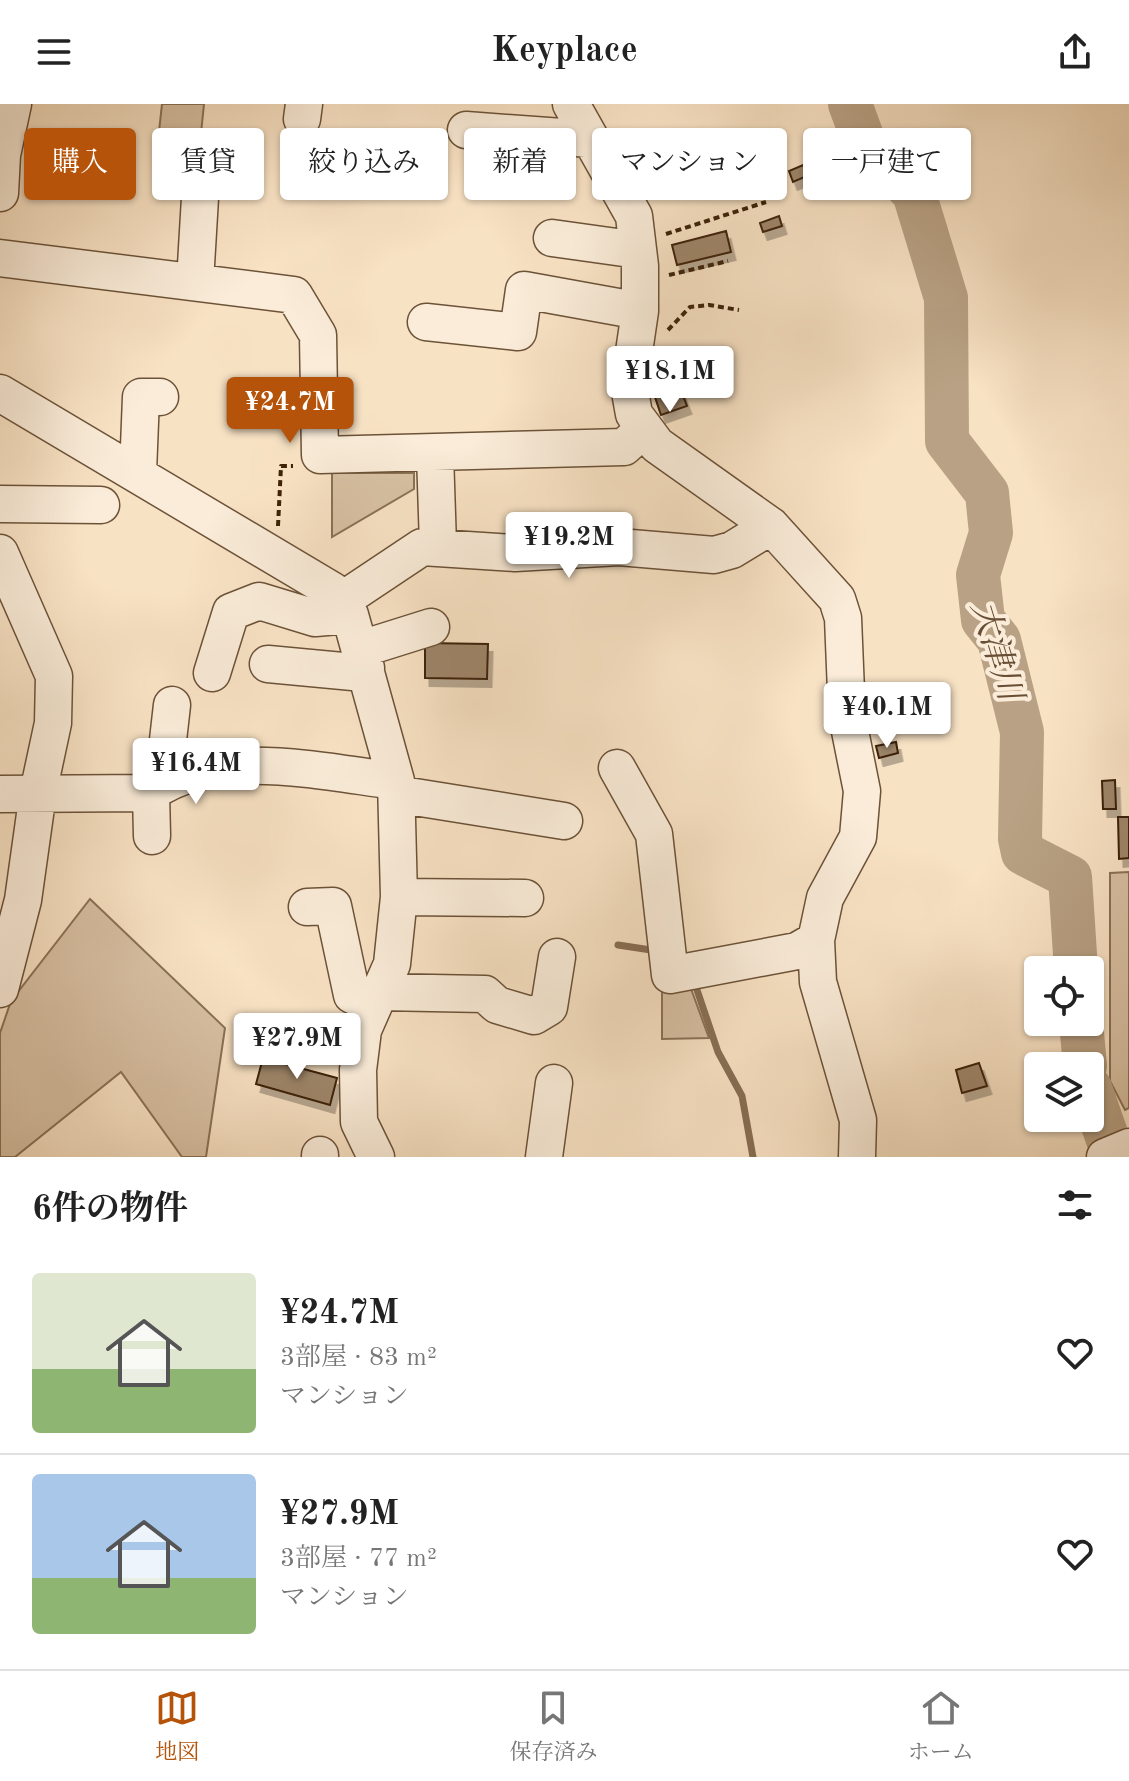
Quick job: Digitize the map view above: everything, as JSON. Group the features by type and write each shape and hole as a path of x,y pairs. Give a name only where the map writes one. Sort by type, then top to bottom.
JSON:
{"street":[{"path":"0,193 2,155 13,104"},
{"path":"571,104 634,216 638,286 629,386 634,414 657,445 771,526 837,599 843,618 847,716 862,791 858,837 825,898 816,940 818,982 858,1120 857,1157"},
{"path":"576,138 590,139"},
{"path":"195,282 200,200"},
{"path":"552,238 638,286"},
{"path":"0,258 294,295 318,335 320,455 624,447 643,430"},
{"path":"426,322 518,332 524,290 638,286"},
{"path":"0,393 138,472 333,591 346,608 364,658 396,787 399,897 392,964 376,998 362,1044 359,1122 376,1157"},
{"path":"138,472 141,397 160,397"},
{"path":"435,454 438,545"},
{"path":"0,504 101,505"},
{"path":"212,673 231,612 259,601 315,618 346,608 422,547 438,545 515,553 619,547 714,555 732,550 771,526"},
{"path":"0,553 16,630 54,676 53,723 9,913 0,989"},
{"path":"268,664 353,672 364,658 431,627"},
{"path":"152,836 172,705"},
{"path":"0,794 157,789 214,770 256,764 396,787 564,821"},
{"path":"617,768 654,834 679,962 797,951 816,940"},
{"path":"399,897 525,898"},
{"path":"307,907 333,906 352,995 376,998 485,994 497,1005 534,1016 549,1007 557,957"},
{"path":"544,1157 554,1083"},
{"path":"1105,1157 1129,1147"}],"path":[{"path":"638,286 766,202"},
{"path":"638,286 728,261"},
{"path":"638,286 647,348 690,307 709,305 739,310"},
{"path":"276,556 281,466 313,467 320,455"}],"shaded area":[{"path":"162,104 204,104 202,128 159,128"},
{"path":"332,473 414,473 414,489 332,537"},
{"path":"1129,872 1129,1108 1125,1110 1110,1081 1110,873"},
{"path":"90,899 225,1028 206,1157 182,1157 121,1072 15,1157 0,1157 0,1033 11,1001"},
{"path":"690,986 709,1038 662,1039 662,991"}],"building":[{"path":"803,165 803,178 793,182 789,171"},
{"path":"779,216 782,226 763,232 760,223"},
{"path":"726,231 731,252 677,265 672,245"},
{"path":"680,388 687,406 661,415 655,397"},
{"path":"425,643 488,644 487,679 425,678"},
{"path":"896,742 898,753 879,758 876,746"},
{"path":"1115,780 1116,809 1103,809 1102,781"},
{"path":"1118,817 1129,817 1129,858 1119,859"},
{"path":"263,1058 337,1078 330,1105 256,1084"},
{"path":"979,1063 987,1086 962,1093 956,1070"}],"waterway":[{"name":"大津川","path":"850,104 864,142 914,193 946,298 947,441 987,493 991,533 978,575 983,620 999,640 1022,732 1020,839 1023,853 1070,877 1075,956"},
{"path":"618,945 651,950"},
{"path":"696,987 718,1052 742,1096 753,1157"},
{"name":"大津川","path":"1082,1036 1084,1052"},
{"name":"大津川","path":"1104,1128 1114,1157"}]}
